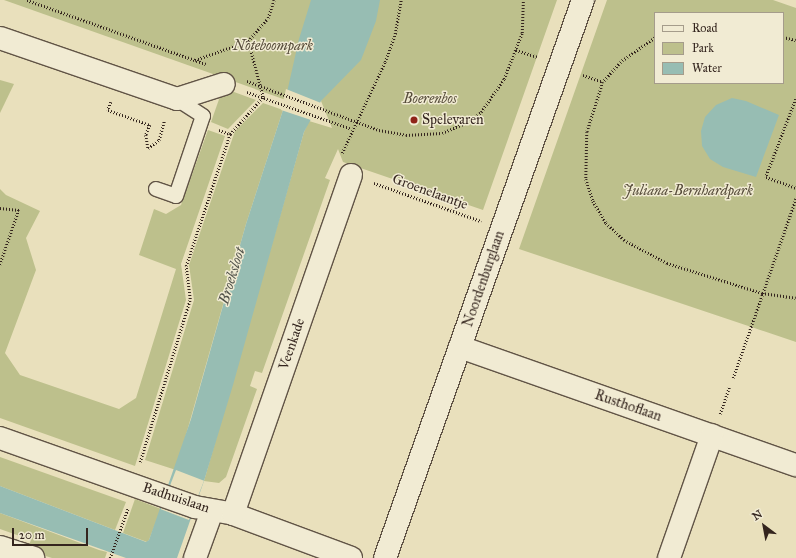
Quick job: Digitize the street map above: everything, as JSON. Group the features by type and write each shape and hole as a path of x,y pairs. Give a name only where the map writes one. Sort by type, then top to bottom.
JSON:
{"street":[{"name":"Noordenburglaan","path":"385,558 583,0"},
{"path":"0,38 177,99 233,82"},
{"name":"Veenkade","path":"233,514 351,175"},
{"name":"Rusthoflaan","path":"460,347 796,465"},
{"path":"669,558 712,435"},
{"name":"Badhuislaan","path":"0,438 203,509 233,514 351,558"},
{"path":"195,558 203,509"},
{"path":"0,547 33,558"}],"lane":[{"path":"156,189 176,196 203,116 177,99"}],"path":[{"path":"27,0 208,66"},
{"path":"195,60 248,41 268,18 274,0"},
{"path":"272,100 352,129 385,62 394,34 401,0"},
{"path":"233,82 262,87 379,130 424,135 442,133 470,121 490,101 504,78 522,33 523,0"},
{"path":"784,37 796,40"},
{"path":"654,39 623,60 603,82 587,132 586,179 593,201 606,223 624,240 667,264 762,293 796,298"},
{"path":"133,484 190,299 186,266 230,134 263,97 262,87 248,41"},
{"path":"119,79 108,110 150,125 146,136 148,148 159,140 166,122 159,119"},
{"path":"796,99 766,177 796,188"},
{"path":"111,102 118,105"},
{"name":"Groenelaantje","path":"351,175 501,228"},
{"path":"733,378 796,198"},
{"path":"0,208 19,210 0,264"},
{"path":"111,556 120,530"}],"green space":[{"name":"Noteboompark","path":"4,0 331,0 303,106"},
{"name":"Boerenbos","path":"371,0 557,0 483,210 343,162 338,149 325,178 330,180 262,373 255,371 250,386 257,389 226,477 219,483 204,481 304,132 309,121 332,128 321,101"},
{"name":"Juliana-Bernhardpark","path":"607,0 773,0 796,8 796,342 519,249"},
{"path":"0,80 14,84 0,113"},
{"path":"223,88 256,100 228,129 211,122"},
{"path":"263,103 283,110 246,224 176,470 145,460 194,300 189,265 235,131"},
{"path":"208,130 225,136 181,264 186,300 135,466 0,418 0,189 6,195 40,211 26,238 36,270 5,353 20,375 119,409 136,398 176,269 139,255 154,209 166,214 181,205"},
{"path":"0,457 126,502 115,530 0,486"},
{"path":"135,499 161,509 147,542 123,533"},
{"path":"0,513 107,552 105,558 52,558 27,550 31,540 0,529"}],"water":[{"name":"Broeksloot","path":"311,0 380,0 376,21 361,60 321,101 304,132 233,385 204,481 177,558 126,558 0,513 0,486 146,542 149,540 191,419 246,224 283,110 299,39"},
{"path":"732,98 746,101 779,115 756,177 723,167 710,159 702,146 701,131 705,117 716,105"}],"pier":[{"path":"286,89 321,103 311,120 281,110"},
{"path":"176,470 204,481 189,520 161,509"}],"place":[{"name":"Spelevaren","path":"414,120"}]}
